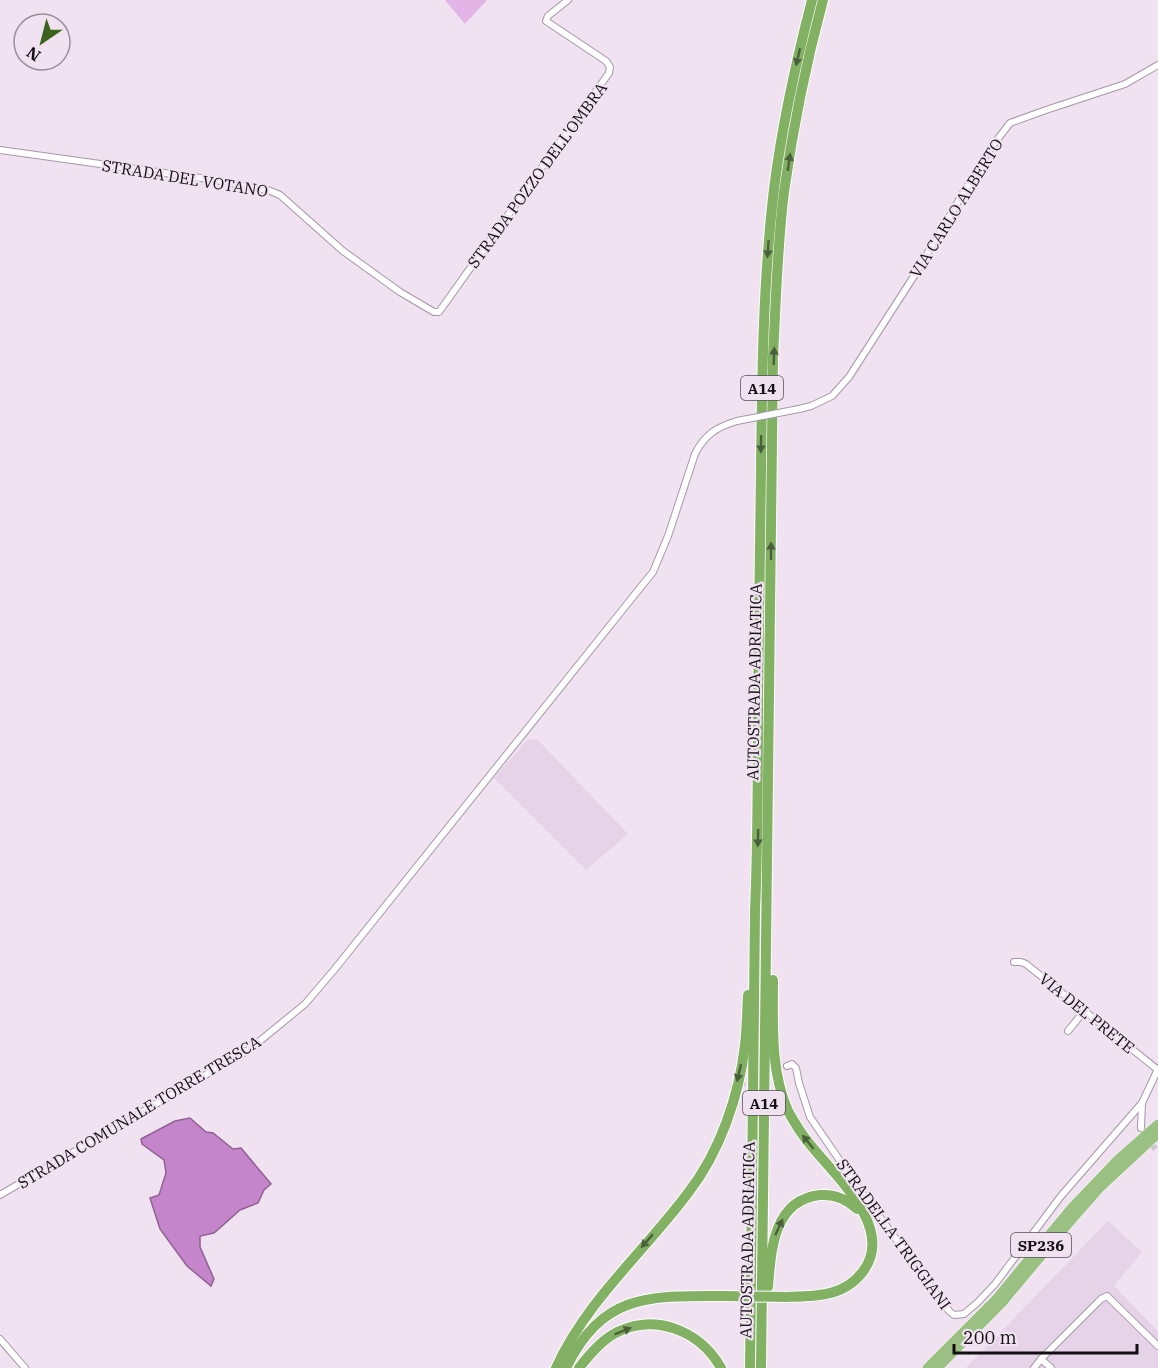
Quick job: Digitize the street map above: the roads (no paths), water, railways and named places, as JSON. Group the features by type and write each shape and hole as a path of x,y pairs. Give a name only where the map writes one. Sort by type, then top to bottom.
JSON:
{"highway":[{"name":"AUTOSTRADA ADRIATICA","path":"750,1368 762,363 768,244 782,134 797,57 812,0"},
{"name":"AUTOSTRADA ADRIATICA","path":"762,1368 772,434 778,261 784,194 795,122 823,0"},
{"name":"A14","path":"566,1368 590,1329 629,1303 661,1297 814,1296 831,1293 848,1286 867,1266 873,1248 868,1222 855,1199 804,1138 796,1125 786,1104 773,1055 771,882 768,837"},
{"name":"A14","path":"556,1368 581,1322 688,1193 702,1173 719,1140 732,1104 745,1044 755,911"},
{"name":"SP236","path":"927,1368 995,1300 1071,1208 1116,1161 1158,1124"},
{"name":"SP236","path":"938,1368 1003,1302 1100,1188 1158,1134"},
{"name":"A14","path":"762,1368 773,1241 780,1223 789,1210 805,1198 833,1195 852,1204 868,1222"},
{"path":"579,1368 591,1353 614,1334 645,1324 679,1329 708,1349 721,1368"}],"street":[{"name":"STRADA POZZO DELL'OMBRA","path":"439,312 609,73 610,67 606,61 546,21 548,16 568,0"},
{"name":"VIA CARLO ALBERTO","path":"737,421 812,406 831,396 849,377 914,276 987,153 1010,123 1125,84 1158,64"},
{"name":"STRADA DEL VOTANO","path":"0,150 229,182 273,192 288,201 343,251 400,292 434,312 439,312"},
{"name":"STRADA COMUNALE TORRE TRESCA","path":"0,1195 250,1049 305,1004 652,572 668,536 700,444 720,426 737,421"},
{"name":"VIA DEL PRETE","path":"1014,962 1026,964 1158,1070"},
{"path":"1068,1031 1085,1011"},
{"name":"STRADELLA TRIGGIANI","path":"787,1066 792,1064 796,1068 810,1117 860,1190 954,1315 964,1314 995,1284 1061,1196 1142,1104"},
{"path":"1141,1128 1142,1104 1158,1070"},
{"path":"1034,1368 1101,1299 1107,1296 1158,1346"},
{"path":"0,1338 25,1368"},
{"path":"1041,1359 1050,1368"}],"tunnel":[{"path":"731,1088 753,1079"},
{"path":"1148,1138 1155,1149"}]}
